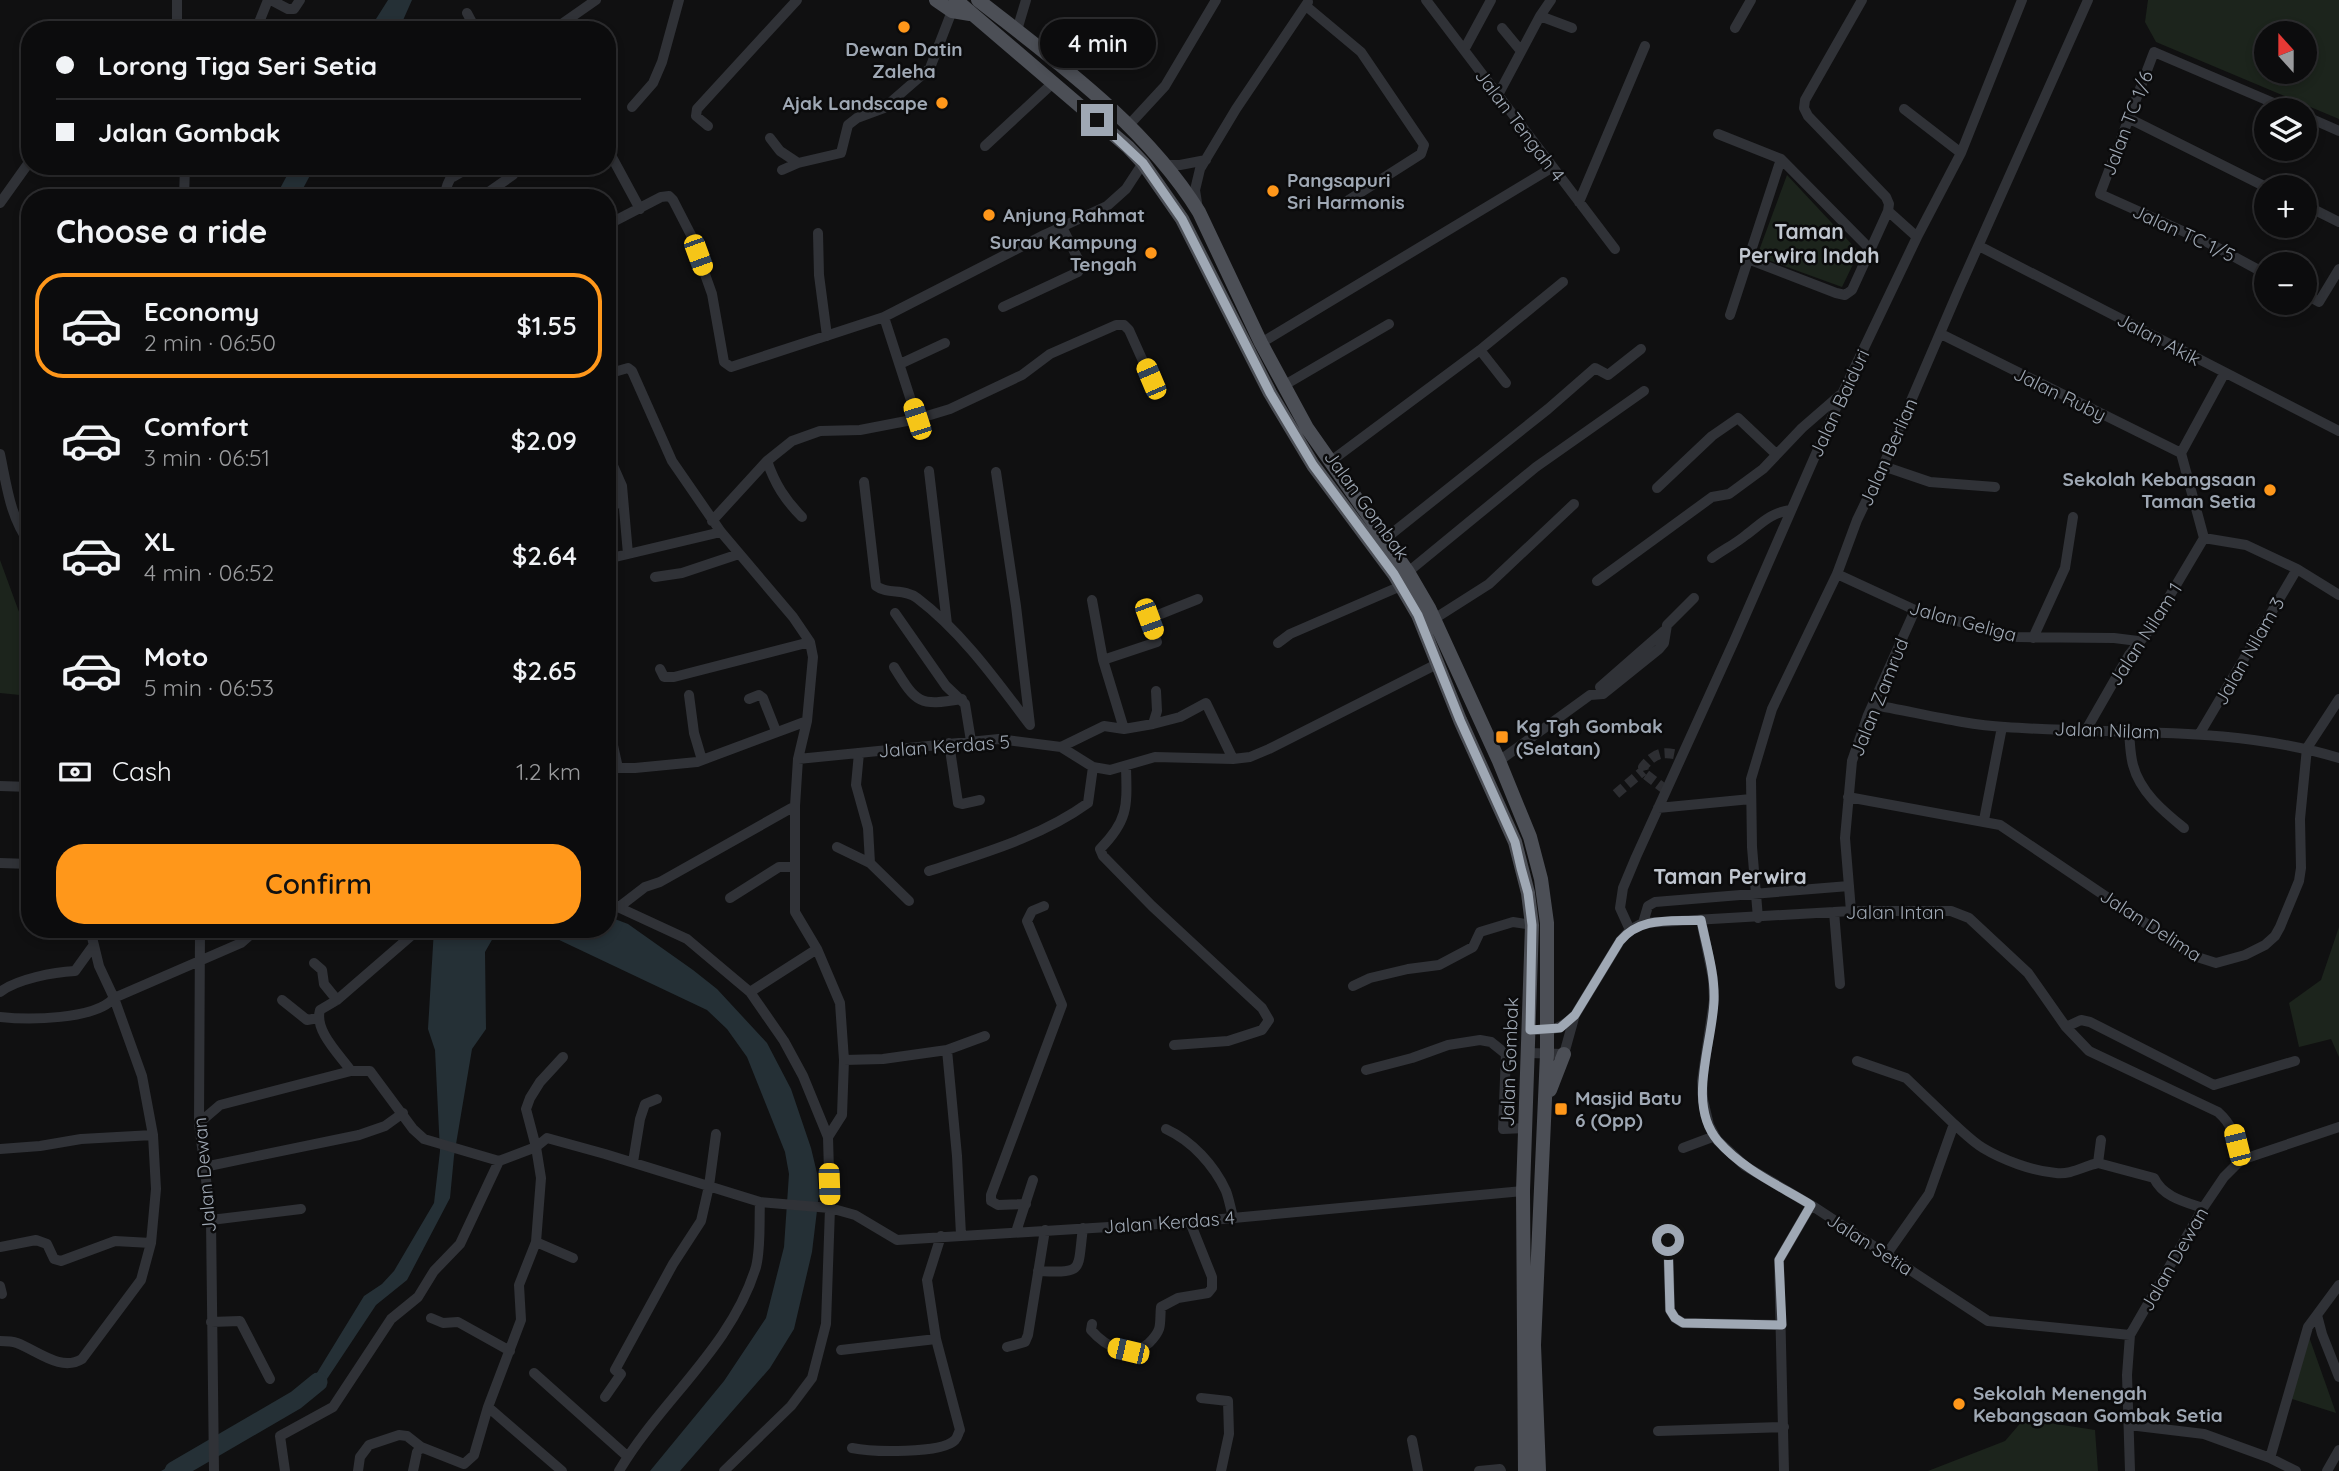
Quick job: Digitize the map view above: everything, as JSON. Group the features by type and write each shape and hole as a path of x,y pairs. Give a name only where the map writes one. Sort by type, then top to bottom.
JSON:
{"main road":[{"name":"Jalan Gombak","path":"936,0 972,14 1054,82 1143,163 1182,219 1270,393 1308,457 1401,586 1418,615 1515,842 1528,893 1532,925 1524,1191 1525,1471"},
{"name":"Jalan Gombak","path":"978,0 1068,72 1128,126 1167,165 1199,212 1283,386 1408,572 1434,619 1499,761 1530,837 1541,879 1547,923 1548,1030 1534,1345 1539,1471"},
{"path":"1545,1101 1564,1054"}],"street":[{"path":"177,0 177,21"},
{"path":"260,21 269,0 294,9 300,0"},
{"path":"632,107 653,83 662,62 679,0"},
{"path":"708,126 696,116 698,109 797,0"},
{"path":"1017,30 1026,0"},
{"path":"1128,126 1165,86 1216,0"},
{"name":"Jalan Tengah 4","path":"1426,0 1615,249"},
{"path":"1464,50 1491,0"},
{"path":"1497,95 1551,0"},
{"path":"1735,27 1751,0"},
{"path":"1748,259 1845,295 1852,290 1888,211 1886,197 1808,116 1804,108 1805,100 1862,0"},
{"name":"Jalan Baiduri","path":"1630,930 1620,908 1623,888 1843,392 1917,237 1961,153 2022,0"},
{"name":"Jalan Berlian","path":"1758,918 1751,779 1772,709 1837,574 1857,520 1884,466 2088,0"},
{"path":"566,21 594,1"},
{"path":"1199,212 1195,190 1206,160 1236,109 1308,3 1361,52 1423,145 1421,154 1344,203"},
{"path":"782,170 798,163 841,153 848,125 857,118 884,108 930,68 954,5"},
{"path":"467,13 471,21"},
{"path":"1540,16 1572,28"},
{"path":"1502,28 1521,51"},
{"path":"1579,202 1645,46"},
{"name":"Jalan TC 1/6","path":"2100,194 2154,52 2262,98"},
{"path":"985,146 1054,82"},
{"path":"1904,109 1961,153"},
{"path":"2128,118 2254,181"},
{"path":"2317,121 2339,131"},
{"path":"1717,134 1781,159 1870,249"},
{"path":"769,138 780,151 798,163"},
{"path":"1730,315 1781,159"},
{"path":"1167,165 1180,166 1206,160"},
{"path":"616,221 661,197 669,196 673,200 691,235 712,294 726,366 731,367 884,317 1062,226 1107,206 1126,189 1143,163"},
{"path":"616,165 640,209"},
{"path":"1261,343 1553,167"},
{"path":"0,203 21,174"},
{"path":"493,189 513,175"},
{"name":"Jalan TC 1/5","path":"2100,194 2207,242 2254,267"},
{"path":"1888,211 1917,237"},
{"path":"2317,211 2339,222"},
{"path":"1003,307 1078,272 1081,265 1062,226"},
{"path":"818,233 819,275 827,336"},
{"name":"Jalan Akik","path":"1979,246 2339,431"},
{"path":"2317,301 2319,302 2339,269"},
{"path":"1331,461 1480,350 1563,282"},
{"path":"884,317 917,419"},
{"path":"1283,386 1389,324"},
{"path":"712,521 766,461 792,441 820,431 860,430 950,410 1022,374 1049,354 1116,325 1124,325 1129,330 1151,379"},
{"name":"Jalan Ruby","path":"1941,334 2181,453"},
{"path":"900,364 945,343"},
{"path":"1385,539 1548,409 1595,368 1608,375 1642,349"},
{"path":"1480,350 1506,383"},
{"path":"616,371 628,368 632,371 672,461 721,533 793,617 810,642 813,657 795,806 795,912 817,949 840,1003 844,1060 842,1115 828,1137"},
{"path":"2224,374 2181,453 2204,538 2246,545 2297,569 2339,595"},
{"path":"1408,572 1536,467 1644,391"},
{"path":"1597,581 1713,497 1729,494 1763,469 1843,392"},
{"path":"1657,488 1713,436 1738,418 1776,454"},
{"path":"0,454 13,513 21,532"},
{"path":"766,461 786,502 802,517"},
{"path":"1884,466 1930,482 1995,487"},
{"path":"929,471 947,624"},
{"path":"616,472 622,486 628,554"},
{"path":"996,472 1033,742"},
{"path":"864,482 876,586 882,591 901,591 915,596 947,624 990,673 1030,725"},
{"path":"616,503 623,504"},
{"path":"1434,619 1489,584 1574,504"},
{"path":"1712,558 1744,537 1766,518 1777,512 1790,510"},
{"path":"2033,638 2065,568 2073,517"},
{"path":"616,557 721,533"},
{"name":"Jalan Nilam 1","path":"2086,730 2204,538"},
{"path":"654,577 682,573 739,554"},
{"name":"Jalan Nilam 3","path":"2200,733 2297,569"},
{"name":"Jalan Geliga","path":"1837,574 1915,610 2017,637 2114,638 2138,642"},
{"path":"1278,643 1290,634 1401,586"},
{"path":"1499,761 1590,695 1602,694 1659,649 1664,643 1667,625 1694,598"},
{"path":"1103,660 1157,642 1149,619 1198,599"},
{"path":"1091,600 1103,660 1124,729"},
{"name":"Jalan Zamrud","path":"1851,911 1845,838 1852,761 1915,610"},
{"path":"895,613 946,686 965,704 971,741"},
{"path":"660,669 664,677 674,677 810,642"},
{"path":"929,871 1027,837 1079,809 1088,803 1093,767 1110,770 1155,757 1250,757 1437,664"},
{"path":"894,667 907,688 921,701 933,704 962,699"},
{"path":"1153,724 1157,711 1156,691"},
{"path":"688,695 694,733 702,760"},
{"path":"748,699 759,695 763,698 776,731"},
{"path":"2307,748 2339,699"},
{"path":"1061,747 1104,726 1124,729 1153,724 1180,717 1206,703 1233,759"},
{"name":"Jalan Nilam","path":"1874,705 2002,727 2200,733 2307,748 2339,758"},
{"path":"616,768 702,760 807,721"},
{"path":"1984,820 2002,727"},
{"path":"2129,732 2133,765 2141,783 2154,803 2183,828"},
{"name":"Jalan Kerdas 5","path":"799,759 999,738 1061,747 1093,767"},
{"path":"949,743 958,803 980,800"},
{"name":"Jalan Delima","path":"1848,797 2000,825 2194,956 2217,963 2245,956 2275,936 2280,927 2299,881 2301,868 2300,819 2307,748"},
{"path":"859,753 856,785 868,828 870,863"},
{"path":"1126,767 1125,815 1119,828 1100,849 1103,856 1262,1009 1269,1020 1262,1030 1228,1041 1174,1045"},
{"path":"0,786 21,787"},
{"path":"1658,808 1751,799"},
{"path":"619,907 645,887 660,882 795,806"},
{"path":"837,847 870,863 909,901"},
{"path":"0,863 21,864"},
{"path":"730,898 779,867 794,867"},
{"path":"1643,923 1648,906 1655,902 1849,886"},
{"path":"616,906 687,939 750,992 784,1041 803,1076 828,1137 826,1324 812,1378 791,1406 724,1471"},
{"path":"1026,1204 998,1205 991,1201 991,1195 1062,1005 1027,921 1032,911 1044,906"},
{"name":"Jalan Intan","path":"1564,1054 1575,1015 1620,941 1630,930 1643,923 1851,911 1951,911 1969,918 2028,974 2066,1027 2089,1051 2203,1105 2228,1121 2234,1130 2241,1160"},
{"path":"1833,912 1840,984"},
{"name":"Jalan Setia","path":"1701,920 1713,979 1714,1000 1702,1081 1703,1100 1709,1125 1715,1136 1745,1166 1811,1205 1988,1321 2130,1335"},
{"path":"1353,986 1383,975 1439,965 1473,947 1480,932 1513,922 1532,925"},
{"path":"0,1341 15,1342 43,1357 69,1364 82,1359 141,1280 151,1243 156,1189 153,1135 142,1076 92,938"},
{"name":"Jalan Dewan","path":"200,938 199,1123 211,1220 214,1471"},
{"path":"0,1017 63,1017 105,1007 114,998 241,943 247,938"},
{"path":"351,1071 321,1029 318,1018 320,1010 337,1000 409,938"},
{"path":"0,992 18,982 58,971 75,971 93,946"},
{"path":"750,992 817,949"},
{"path":"314,963 322,970 324,984 337,1000"},
{"path":"282,1000 307,1020 318,1018"},
{"name":"Jalan Intan","path":"1530,1030 1560,1028 1575,1015"},
{"path":"2066,1027 2081,1020 2090,1022 2214,1085 2295,1061"},
{"path":"844,1060 883,1059 947,1050 985,1037"},
{"path":"1366,1070 1448,1045 1480,1040 1491,1042 1506,1054 1503,1129 1526,1128"},
{"path":"947,1050 961,1235"},
{"path":"1529,1053 1564,1054"},
{"path":"358,1471 363,1450 380,1440 399,1435 407,1436 421,1447 427,1447 455,1462 464,1464 474,1455 488,1407 521,1320 520,1285 536,1242 541,1178 526,1109 540,1082 563,1056"},
{"path":"1857,1061 1906,1079 1982,1148 2012,1162 2056,1174 2098,1163 2154,1178 2158,1187 2173,1197 2203,1208"},
{"path":"199,1123 220,1105 351,1071 370,1071 413,1129 424,1139 499,1161 536,1147"},
{"path":"2203,1105 2214,1085"},
{"path":"634,1163 640,1119 645,1104 657,1099"},
{"path":"204,1167 359,1135 386,1126 403,1113"},
{"path":"1886,1255 1929,1194 1954,1124"},
{"name":"Jalan Dewan","path":"2130,1471 2127,1375 2130,1335 2203,1208 2224,1177 2241,1160 2339,1127"},
{"path":"1166,1129 1185,1138 1197,1150 1226,1191 1233,1218"},
{"path":"605,1397 621,1374 615,1370 673,1264 701,1221 716,1134"},
{"path":"0,1149 81,1139 153,1135"},
{"path":"1683,1148 1715,1136"},
{"name":"Jalan Kerdas 4","path":"536,1147 547,1138 760,1202 826,1208 855,1215 897,1240 1190,1222 1524,1191"},
{"path":"2098,1163 2101,1140"},
{"path":"285,1471 280,1436 333,1407 391,1319 418,1297 434,1271 460,1244 499,1161"},
{"path":"1016,1232 1033,1180"},
{"path":"619,1471 653,1423 705,1362 736,1314 757,1265 760,1202"},
{"path":"1784,1471 1779,1260 1811,1205"},
{"path":"211,1220 301,1209"},
{"path":"1091,1324 1091,1330 1101,1341 1114,1348 1128,1351 1144,1347 1154,1339 1158,1331 1161,1307 1178,1298 1208,1293 1212,1288 1212,1277 1190,1222"},
{"path":"1038,1271 1074,1270 1078,1265 1083,1228"},
{"path":"1007,1347 1025,1342 1028,1335 1045,1230"},
{"path":"852,1448 873,1451 943,1446 955,1440 960,1430 936,1339 927,1280 941,1236"},
{"path":"0,1247 36,1240 47,1244 54,1259 61,1261 115,1241 151,1243"},
{"path":"1668,1240 1670,1310 1675,1318 1683,1323 1782,1325"},
{"path":"536,1242 573,1258"},
{"path":"2270,1458 2308,1327 2339,1285"},
{"path":"2317,1315 2339,1377"},
{"path":"431,1318 443,1323 458,1322 510,1351"},
{"path":"211,1322 240,1321 270,1379"},
{"path":"841,1350 936,1339"},
{"path":"534,1373 628,1457"},
{"path":"1201,1398 1228,1401 1229,1434 1221,1471"},
{"path":"488,1407 562,1471"},
{"path":"2129,1425 2204,1434 2270,1458 2295,1471"},
{"path":"1658,1431 1784,1427"},
{"path":"1412,1440 1418,1471"},
{"path":"413,1471 417,1452 421,1447"},
{"path":"2327,1471 2339,1450"},
{"path":"1479,1471 1501,1471"}],"shaded area":[{"path":"388,0 412,0 403,21 375,21"},
{"path":"2148,0 2339,0 2339,119 2317,110 2317,98 2289,98 2256,84 2317,84 2317,21 2254,21 2254,83 2156,42 2145,22"},
{"path":"287,175 310,175 303,189 280,189"},
{"path":"1787,175 1859,252 1842,287 1757,256"},
{"path":"0,560 21,617 21,695 0,693"},
{"path":"616,919 628,924 717,989 767,1043 791,1089 817,1173 819,1194 812,1252 794,1329 770,1368 680,1471 650,1471 724,1381 766,1318 784,1247 789,1174 785,1152 747,1057 727,1029 707,1010 555,938 616,938"},
{"path":"2339,927 2339,1057 2331,1039 2299,1047 2289,1003 2321,980"},
{"path":"433,938 493,938 485,952 486,1029 472,1049 454,1156 450,1198 407,1280 376,1305 321,1388 301,1402 295,1395 312,1381 364,1296 382,1284 394,1271 434,1203 440,1151 435,1050 428,1029"},
{"path":"2308,1334 2336,1413 2289,1398"},
{"path":"2024,1419 2095,1430 2098,1471 1928,1471 2005,1441"},
{"path":"206,1447 208,1461 190,1471 161,1471"}],"waterway":[{"path":"174,1471 296,1400 318,1382"}],"tunnel":[{"path":"1666,790 1645,774 1643,767 1660,754 1682,756"},
{"path":"1616,794 1643,771"}],"place":[{"name":"Dewan Datin Zaleha","path":"904,27"},
{"name":"Ajak Landscape","path":"942,103"},
{"name":"Pangsapuri Sri Harmonis","path":"1273,191"},
{"name":"Anjung Rahmat","path":"989,215"},
{"name":"Surau Kampung Tengah","path":"1151,253"},
{"name":"Sekolah Kebangsaan Taman Setia","path":"2270,490"},
{"name":"Kg Tgh Gombak (Selatan)","path":"1502,737"},
{"name":"Masjid Batu 6 (Opp)","path":"1561,1109"},
{"name":"Sekolah Menengah Kebangsaan Gombak Setia","path":"1959,1404"}],"district":[{"name":"Taman Perwira Indah","path":"1809,244"},
{"name":"Taman Perwira","path":"1730,877"}],"route":[{"path":"1097,120 1143,163 1182,219 1270,393 1313,465 1394,574 1418,615 1460,720 1515,842 1528,893 1532,925 1530,1030 1560,1028 1575,1015 1620,941 1630,930 1643,923 1701,920 1713,979 1714,1000 1702,1081 1709,1125 1717,1140 1745,1166 1811,1205 1779,1260 1782,1325 1683,1323 1675,1318 1670,1310 1668,1240"}]}
